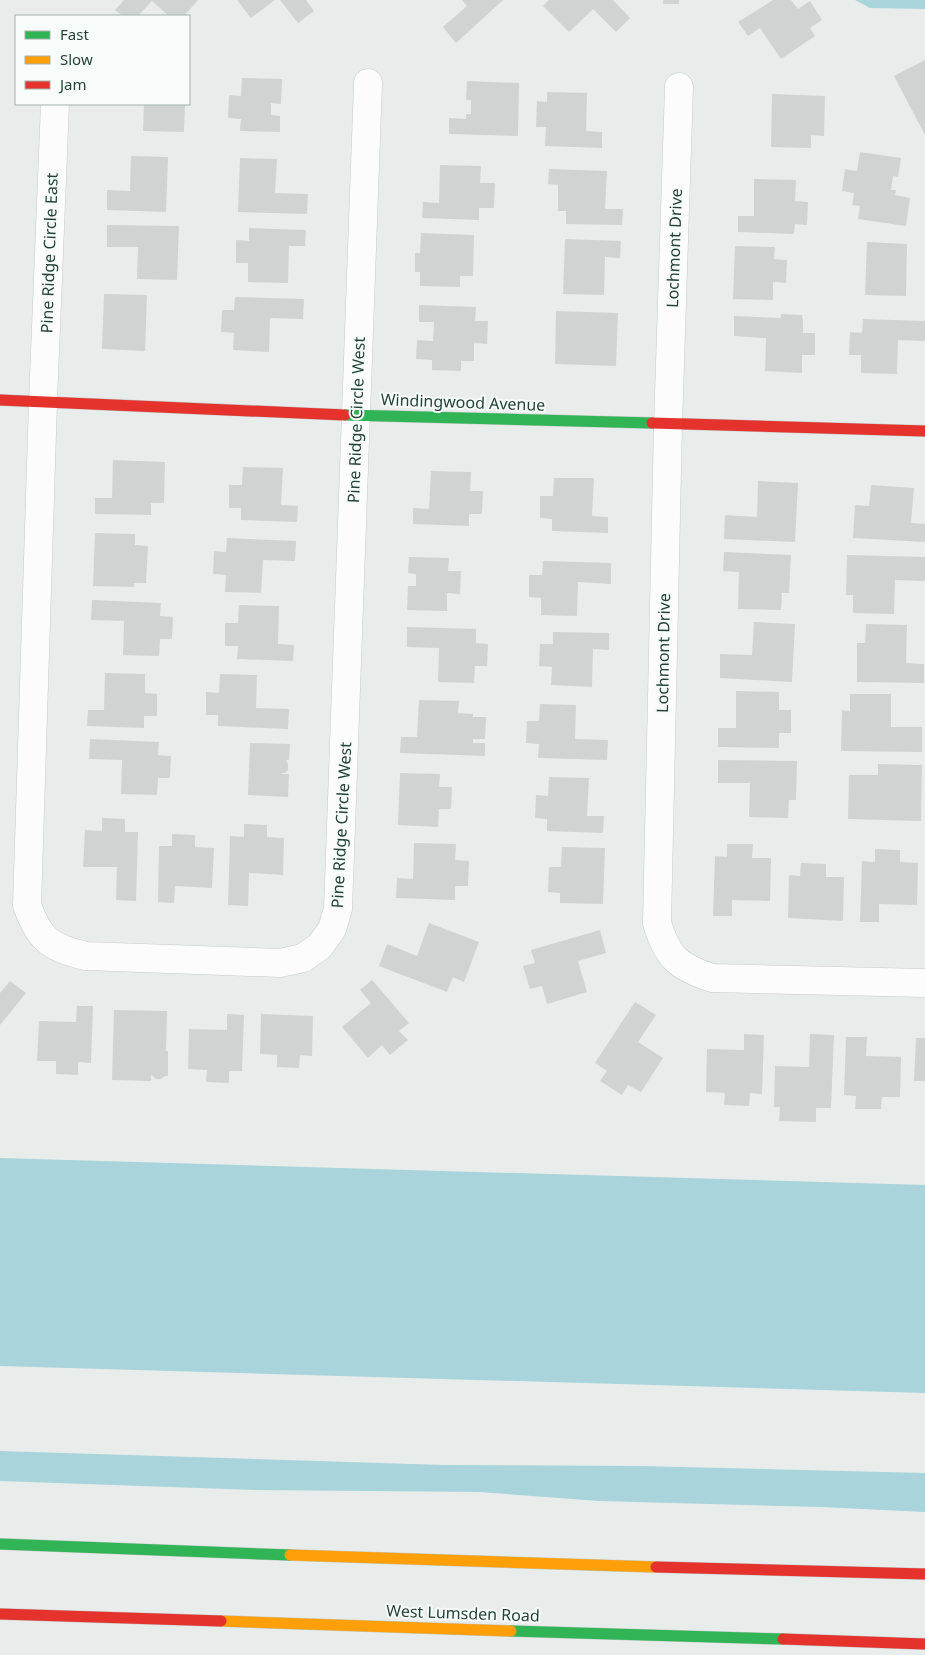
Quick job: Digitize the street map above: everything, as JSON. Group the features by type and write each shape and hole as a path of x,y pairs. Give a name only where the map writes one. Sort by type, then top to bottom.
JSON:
{"main road":[{"name":"Windingwood Avenue","path":"0,400 356,415 925,431"},
{"path":"0,1544 478,1562 925,1574"},
{"name":"West Lumsden Road","path":"0,1614 925,1644"}],"street":[{"name":"Pine Ridge Circle West","path":"43,402 27,905 34,925 47,941 65,951 86,956 280,963 303,958 320,946 332,929 338,909 368,83"},
{"name":"Lochmont Drive","path":"679,87 668,424 657,923 662,942 674,958 692,971 712,978 925,983"},
{"name":"Pine Ridge Circle East","path":"43,402 55,105"}],"water":[{"path":"855,0 925,0 925,9 870,8"},
{"path":"0,1158 925,1185 925,1393 0,1366"},
{"path":"0,1451 444,1465 639,1466 925,1473 925,1512 822,1507 599,1501 479,1492 255,1490 0,1481"}],"building":[{"path":"124,0 198,0 185,15 168,15 152,1 139,15 122,15 115,10"},
{"path":"237,0 275,0 251,18"},
{"path":"280,0 306,0 314,11 298,23"},
{"path":"462,0 503,0 456,43 443,27 467,6"},
{"path":"549,0 613,0 630,18 616,32 593,9 569,32 543,6"},
{"path":"663,0 679,0 679,4 663,4"},
{"path":"773,0 791,0 798,9 810,1 822,20 810,28 815,36 781,59 760,28 748,36 738,22"},
{"path":"925,60 925,135 894,76"},
{"path":"242,78 282,79 281,104 271,103 271,115 280,116 280,132 240,131 241,119 228,118 229,95 241,96"},
{"path":"467,81 519,83 518,136 449,134 449,118 466,119 466,114 471,114 471,100 466,100"},
{"path":"547,92 587,93 586,131 602,132 602,148 545,146 546,127 536,127 537,101 547,102"},
{"path":"772,94 825,96 824,136 811,135 811,148 771,147"},
{"path":"144,105 185,105 184,132 143,131"},
{"path":"860,152 901,158 898,177 893,176 891,190 896,190 895,195 910,198 906,226 858,219 860,206 852,205 854,193 842,191 845,169 857,171"},
{"path":"131,156 168,157 166,212 107,210 107,190 130,191"},
{"path":"240,158 277,159 275,193 308,194 307,214 238,212"},
{"path":"440,165 481,166 480,183 495,183 494,208 479,208 479,220 422,218 423,202 439,203"},
{"path":"549,169 607,171 605,209 623,209 622,225 566,224 566,211 558,211 558,185 548,184"},
{"path":"754,179 796,180 795,201 808,202 807,225 795,224 794,234 738,232 738,216 754,216"},
{"path":"107,225 179,226 177,280 137,279 138,247 107,247"},
{"path":"249,228 306,230 305,246 289,246 288,283 248,282 248,263 236,263 236,240 249,241"},
{"path":"421,233 474,235 473,276 460,276 460,287 420,286 420,272 415,272 415,253 420,253"},
{"path":"565,239 621,241 620,258 605,257 604,295 563,294"},
{"path":"867,242 907,244 906,296 865,295"},
{"path":"735,246 775,247 774,259 787,260 786,283 773,282 773,300 733,299"},
{"path":"104,294 147,295 145,351 102,349"},
{"path":"235,297 304,299 303,319 270,318 269,352 233,350 234,333 221,332 222,310 234,310"},
{"path":"419,305 476,307 475,321 488,321 487,344 474,343 474,361 461,361 461,371 432,370 432,360 416,359 417,340 433,341 434,322 419,322"},
{"path":"556,311 618,313 616,366 555,364"},
{"path":"781,314 802,315 803,333 815,333 815,355 802,355 802,373 765,371 766,338 734,336 734,316 781,318"},
{"path":"863,319 925,321 925,341 898,340 897,374 861,373 861,355 849,355 850,332 862,333"},
{"path":"113,460 165,462 164,503 151,503 151,515 95,514 95,498 112,498"},
{"path":"243,467 283,468 281,505 298,506 297,522 241,520 241,508 229,508 229,485 242,485"},
{"path":"431,471 471,472 470,491 483,491 482,514 469,514 469,526 413,524 413,508 429,509"},
{"path":"554,478 594,478 592,516 608,517 608,533 552,531 552,519 540,518 540,496 553,496"},
{"path":"758,481 798,483 795,542 724,539 725,515 757,517"},
{"path":"871,485 914,488 911,523 925,524 925,542 853,538 855,505 869,506"},
{"path":"95,533 135,534 135,545 148,546 146,583 134,583 134,587 93,586"},
{"path":"227,538 296,541 295,561 263,560 261,593 225,592 226,575 213,574 214,551 226,552"},
{"path":"724,552 791,555 789,593 782,593 781,610 738,609 739,572 723,571"},
{"path":"847,555 925,557 925,581 895,580 894,614 853,613 853,595 846,595"},
{"path":"409,557 449,558 448,571 461,571 460,594 447,593 447,611 407,610 408,586 416,586 416,574 408,573"},
{"path":"543,561 611,563 611,584 578,582 577,616 541,615 541,598 529,597 529,575 542,575"},
{"path":"92,600 161,603 160,616 173,617 172,639 160,639 159,656 123,655 124,621 91,620"},
{"path":"239,605 279,606 278,644 294,645 293,661 237,659 238,646 225,646 225,623 238,623"},
{"path":"754,622 795,624 792,682 720,678 720,654 752,655"},
{"path":"866,624 907,625 906,663 924,664 924,683 857,682 857,643 865,643"},
{"path":"407,627 476,629 476,643 488,644 487,666 475,666 474,683 438,682 439,648 407,647"},
{"path":"553,632 609,633 609,650 593,649 592,687 551,685 552,667 539,666 540,644 553,644"},
{"path":"105,673 145,674 145,693 157,694 157,716 144,716 144,728 87,726 88,710 104,710"},
{"path":"220,674 257,675 256,708 289,709 288,729 218,726 218,715 206,715 206,692 219,693"},
{"path":"736,691 779,692 779,710 791,710 791,733 779,733 779,748 718,747 718,728 736,728"},
{"path":"850,694 891,694 891,727 922,727 922,752 841,751 842,710 850,711"},
{"path":"419,700 459,701 458,713 473,714 473,717 486,717 485,739 473,739 473,743 485,743 485,756 400,753 401,737 417,737"},
{"path":"540,704 576,705 575,739 608,740 607,760 538,758 539,744 526,743 527,721 539,721"},
{"path":"90,739 159,742 158,755 171,756 170,778 158,778 157,795 121,794 122,760 89,759"},
{"path":"250,743 290,744 289,760 286,760 288,770 285,773 279,774 289,774 288,797 248,795"},
{"path":"718,760 797,761 796,800 789,800 788,818 749,817 750,783 718,783"},
{"path":"878,764 922,765 921,821 848,819 849,775 878,775"},
{"path":"400,773 440,774 439,787 452,787 451,809 439,809 438,827 398,825"},
{"path":"549,777 589,778 587,816 604,816 603,833 547,831 547,819 535,818 536,795 548,796"},
{"path":"102,818 125,819 125,832 138,832 136,901 116,900 117,867 83,867 85,830 102,831"},
{"path":"244,824 267,825 267,837 284,838 283,875 249,873 248,906 228,905 230,836 244,837"},
{"path":"172,834 195,835 195,847 214,848 212,888 175,886 174,903 158,902 159,846 172,846"},
{"path":"414,843 456,844 455,860 469,861 468,886 455,886 455,900 396,898 397,878 413,879"},
{"path":"727,844 753,844 752,858 771,858 770,901 732,900 732,916 713,916 715,856 727,857"},
{"path":"562,847 605,848 603,904 560,903 560,893 548,892 549,867 561,867"},
{"path":"875,849 900,850 900,862 918,863 917,905 879,904 879,922 860,922 862,861 875,862"},
{"path":"801,863 826,864 826,877 844,877 843,921 788,918 789,875 800,876"},
{"path":"429,923 479,942 464,982 453,977 447,992 379,966 387,944 417,956"},
{"path":"600,930 606,953 578,961 587,992 547,1004 542,986 530,989 523,966 535,963 531,950"},
{"path":"372,980 409,1023 399,1031 408,1040 390,1055 382,1045 368,1058 342,1027 371,1003 360,990"},
{"path":"10,981 26,993 0,1025 0,993"},
{"path":"635,1002 656,1015 638,1042 663,1058 641,1092 628,1085 622,1095 600,1081 607,1071 595,1063"},
{"path":"77,1006 93,1006 91,1063 78,1062 78,1075 56,1074 56,1061 37,1061 39,1021 76,1022"},
{"path":"114,1010 167,1011 166,1051 168,1051 168,1076 156,1079 151,1075 151,1081 112,1080"},
{"path":"227,1014 244,1015 242,1071 229,1071 229,1083 206,1082 207,1070 188,1069 189,1029 227,1030"},
{"path":"261,1014 313,1016 312,1056 300,1055 299,1068 277,1067 277,1055 260,1054"},
{"path":"744,1034 764,1035 762,1094 750,1093 749,1106 724,1105 725,1093 706,1092 707,1049 744,1050"},
{"path":"810,1034 834,1035 831,1108 816,1108 816,1122 779,1121 780,1107 774,1107 775,1066 809,1067"},
{"path":"846,1037 867,1037 866,1056 901,1057 900,1097 882,1097 881,1109 855,1109 856,1096 844,1095"},
{"path":"916,1038 925,1038 925,1081 914,1081"}],"traffic: fast":[{"path":"345,415 652,423"},
{"path":"0,1544 290,1555"},
{"path":"511,1631 783,1639"}],"traffic: slow":[{"path":"290,1555 656,1567"},
{"path":"221,1621 511,1631"}],"traffic: jam":[{"path":"0,400 345,415"},
{"path":"652,423 925,431"},
{"path":"656,1567 925,1574"},
{"path":"0,1614 221,1621"},
{"path":"783,1639 925,1644"}]}
